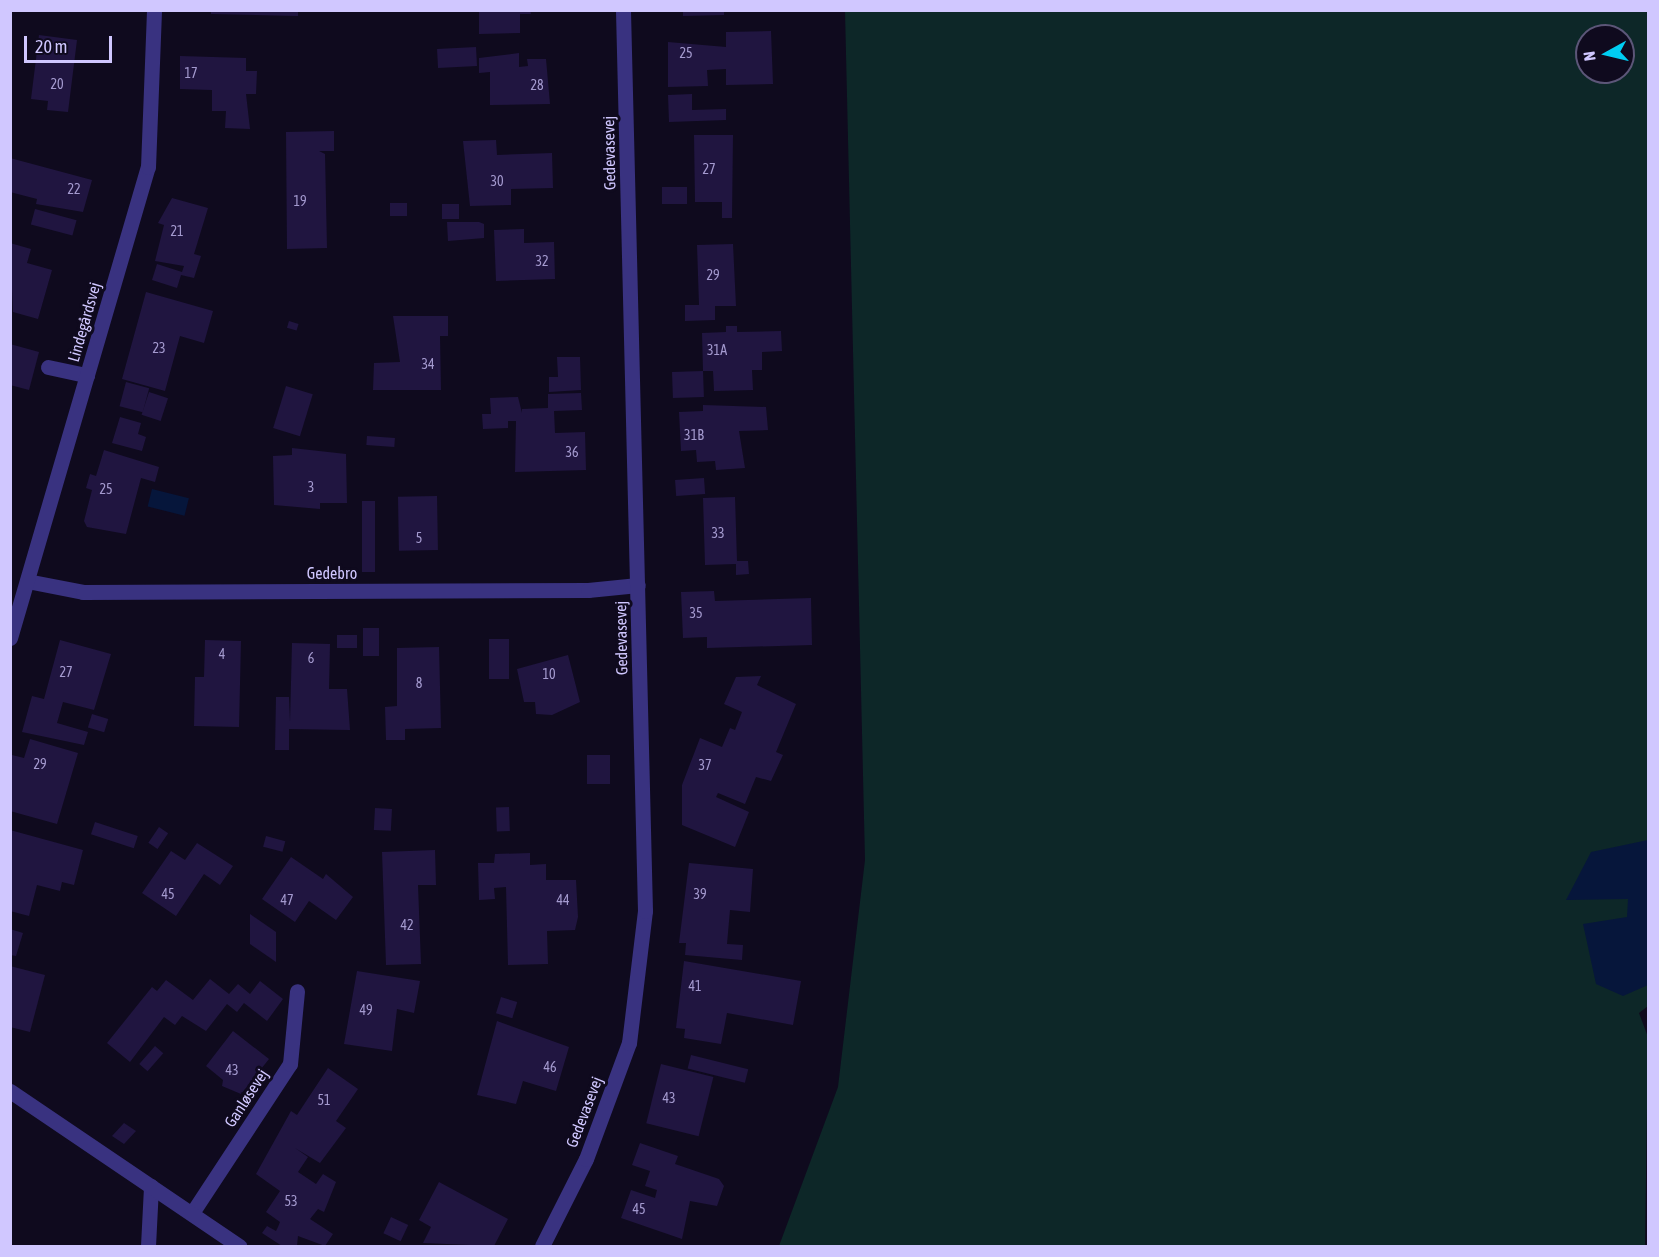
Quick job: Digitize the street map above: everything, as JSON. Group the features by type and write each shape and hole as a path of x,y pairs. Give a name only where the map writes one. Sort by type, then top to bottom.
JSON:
{"street":[{"name":"Lindegårdsvej","path":"10,638 148,167 153,10"},
{"name":"Gedevasevej","path":"542,1246 586,1159 629,1043 645,911 623,10"},
{"path":"48,367 87,375"},
{"name":"Gedebro","path":"27,581 83,592 588,590 638,585"},
{"name":"Ganløsevej","path":"192,1213 290,1064 297,991"},
{"path":"10,1091 239,1246"},
{"path":"148,1246 151,1186"}],"green space":[{"path":"845,11 1648,11 1648,1006 1639,1013 1648,1037 1645,1246 779,1246 838,1087 865,860"}],"water":[{"path":"152,489 189,498 185,516 148,506"},
{"path":"1648,840 1648,985 1623,996 1596,984 1583,924 1627,917 1628,899 1566,900 1591,852"}],"building":[{"path":"211,10 298,10 298,16 211,14"},
{"path":"479,10 530,10 531,14 520,14 520,33 479,34"},
{"path":"683,10 724,10 724,15 683,16"},
{"path":"771,31 773,84 726,85 726,69 707,70 708,86 668,87 668,42 726,47 726,32"},
{"path":"39,35 77,40 68,112 47,110 48,101 31,99"},
{"path":"476,47 477,66 438,68 437,49"},
{"path":"519,53 519,67 528,66 527,59 546,59 550,104 490,105 490,72 479,73 479,58"},
{"path":"180,56 246,58 246,71 257,71 256,94 246,94 250,129 225,128 226,111 212,111 212,90 180,89"},
{"path":"692,94 692,110 726,109 726,120 669,122 668,95"},
{"path":"334,131 334,151 319,151 325,154 327,248 287,249 286,132"},
{"path":"694,135 733,135 732,218 722,218 722,202 695,202"},
{"path":"496,140 497,155 552,153 553,188 511,189 511,205 470,206 463,141"},
{"path":"10,158 92,180 83,212 36,204 37,199 10,192"},
{"path":"662,187 687,187 687,204 662,204"},
{"path":"172,198 208,208 194,254 201,256 194,278 181,275 177,288 152,280 157,264 182,272 184,266 155,261 164,225 158,223"},
{"path":"390,203 407,203 407,216 390,216"},
{"path":"442,204 459,204 459,219 442,219"},
{"path":"35,209 77,220 72,236 31,224"},
{"path":"447,222 484,224 484,238 448,241"},
{"path":"524,229 524,243 554,242 555,279 496,281 494,230"},
{"path":"10,243 31,249 27,263 52,270 38,319 13,312"},
{"path":"733,244 736,306 715,306 715,320 685,321 685,305 699,305 697,245"},
{"path":"146,292 213,311 204,343 180,336 165,391 122,379"},
{"path":"393,316 448,316 448,336 440,336 441,390 373,390 374,363 400,362"},
{"path":"289,321 299,324 297,331 287,328"},
{"path":"726,326 737,326 737,332 781,331 782,351 762,352 762,370 752,370 753,390 714,391 713,371 703,371 702,333 726,332"},
{"path":"10,344 39,352 29,390 10,385"},
{"path":"557,357 580,357 581,390 549,392 549,377 558,377"},
{"path":"703,371 704,397 673,398 672,372"},
{"path":"126,382 149,388 143,412 120,406"},
{"path":"286,386 313,394 300,436 273,428"},
{"path":"149,392 168,398 161,421 142,415"},
{"path":"581,393 582,410 554,411 555,433 585,432 586,470 515,472 516,421 508,421 508,428 483,429 482,414 491,414 490,398 518,397 522,413 522,409 548,408 548,394"},
{"path":"703,405 766,407 768,430 739,431 745,468 716,470 715,461 697,462 696,450 681,451 679,412 703,411"},
{"path":"120,417 141,423 138,434 146,437 142,451 112,443"},
{"path":"367,436 395,438 394,447 366,445"},
{"path":"292,448 346,454 347,503 320,503 320,509 274,505 273,456 292,455"},
{"path":"104,450 159,467 155,482 141,478 126,534 87,527 84,521 92,490 86,488 90,474 96,476"},
{"path":"704,478 705,494 676,496 675,480"},
{"path":"437,496 438,550 399,551 398,497"},
{"path":"735,497 737,561 748,561 749,574 736,575 736,564 705,565 703,498"},
{"path":"362,501 375,501 375,572 362,572"},
{"path":"714,591 715,601 811,598 812,645 707,648 707,637 683,638 681,592"},
{"path":"363,628 379,628 379,656 363,656"},
{"path":"337,635 357,635 357,648 337,648"},
{"path":"489,639 509,639 509,679 489,679"},
{"path":"60,640 111,654 94,710 63,702 57,723 88,732 84,745 22,732 32,696 44,699"},
{"path":"205,640 241,641 239,727 194,726 195,677 204,677"},
{"path":"292,643 330,644 329,689 347,689 350,730 289,729 289,750 275,750 276,697 289,697 290,722"},
{"path":"439,647 441,728 405,729 405,740 386,740 385,707 397,706 397,648"},
{"path":"568,655 580,702 552,715 536,714 535,702 524,702 517,669"},
{"path":"761,676 757,685 796,704 776,752 783,755 771,781 756,777 745,804 718,793 716,797 749,812 735,847 682,825 682,785 700,738 722,747 730,728 735,730 742,712 724,704 736,677"},
{"path":"92,714 108,719 104,732 88,727"},
{"path":"30,739 78,753 57,824 10,811 10,760 12,755 24,758"},
{"path":"587,755 610,755 610,784 587,784"},
{"path":"496,807 509,807 510,831 497,831"},
{"path":"375,808 392,809 391,831 374,830"},
{"path":"95,822 138,836 134,848 91,834"},
{"path":"159,827 168,833 157,849 148,843"},
{"path":"10,830 83,850 74,885 62,882 60,891 37,885 29,916 10,911"},
{"path":"266,836 285,841 282,852 263,847"},
{"path":"197,843 233,866 220,885 204,874 176,916 142,893 171,851 185,860"},
{"path":"435,850 436,885 418,885 421,964 386,965 382,852"},
{"path":"530,853 530,865 546,864 546,880 576,880 578,917 575,930 547,931 548,964 508,965 506,887 494,888 495,899 479,900 478,863 494,863 495,854"},
{"path":"291,857 323,879 326,874 353,897 336,920 309,901 295,922 262,899"},
{"path":"689,863 753,869 750,912 730,910 727,944 743,945 742,960 685,955 686,943 679,943"},
{"path":"250,914 276,932 276,962 250,944"},
{"path":"10,929 23,933 16,956 10,955"},
{"path":"684,961 801,981 793,1025 727,1013 721,1044 684,1038 685,1029 676,1028"},
{"path":"10,966 45,975 30,1032 10,1027"},
{"path":"357,971 420,981 414,1013 397,1009 392,1051 344,1044"},
{"path":"210,979 229,994 238,984 250,994 260,981 283,999 267,1021 244,1003 237,1012 227,1004 206,1031 182,1016 175,1025 164,1017 130,1062 107,1043 152,987 157,991 166,980 193,1000"},
{"path":"501,997 517,1002 512,1018 496,1013"},
{"path":"497,1021 569,1047 556,1091 523,1081 516,1104 477,1095"},
{"path":"233,1031 269,1059 261,1069 269,1075 258,1089 250,1083 241,1094 222,1086 223,1080 206,1066"},
{"path":"155,1046 163,1053 148,1071 139,1064"},
{"path":"691,1055 748,1069 745,1083 688,1069"},
{"path":"661,1064 713,1077 699,1136 646,1123"},
{"path":"328,1068 358,1089 336,1121 346,1128 320,1163 295,1148 308,1157 298,1172 316,1184 323,1174 336,1182 324,1212 318,1209 310,1219 333,1234 325,1246 298,1236 297,1246 282,1246 262,1233 267,1226 276,1231 278,1227 280,1222 266,1212 280,1191 256,1174 291,1111 297,1115"},
{"path":"124,1123 136,1131 124,1144 112,1136"},
{"path":"640,1143 678,1156 675,1164 719,1179 724,1186 717,1206 690,1201 682,1239 621,1218 631,1190 655,1198 657,1190 645,1186 650,1171 632,1165"},
{"path":"439,1182 508,1219 494,1246 423,1243 431,1227 419,1220"},
{"path":"391,1217 408,1225 401,1241 383,1233"}]}
